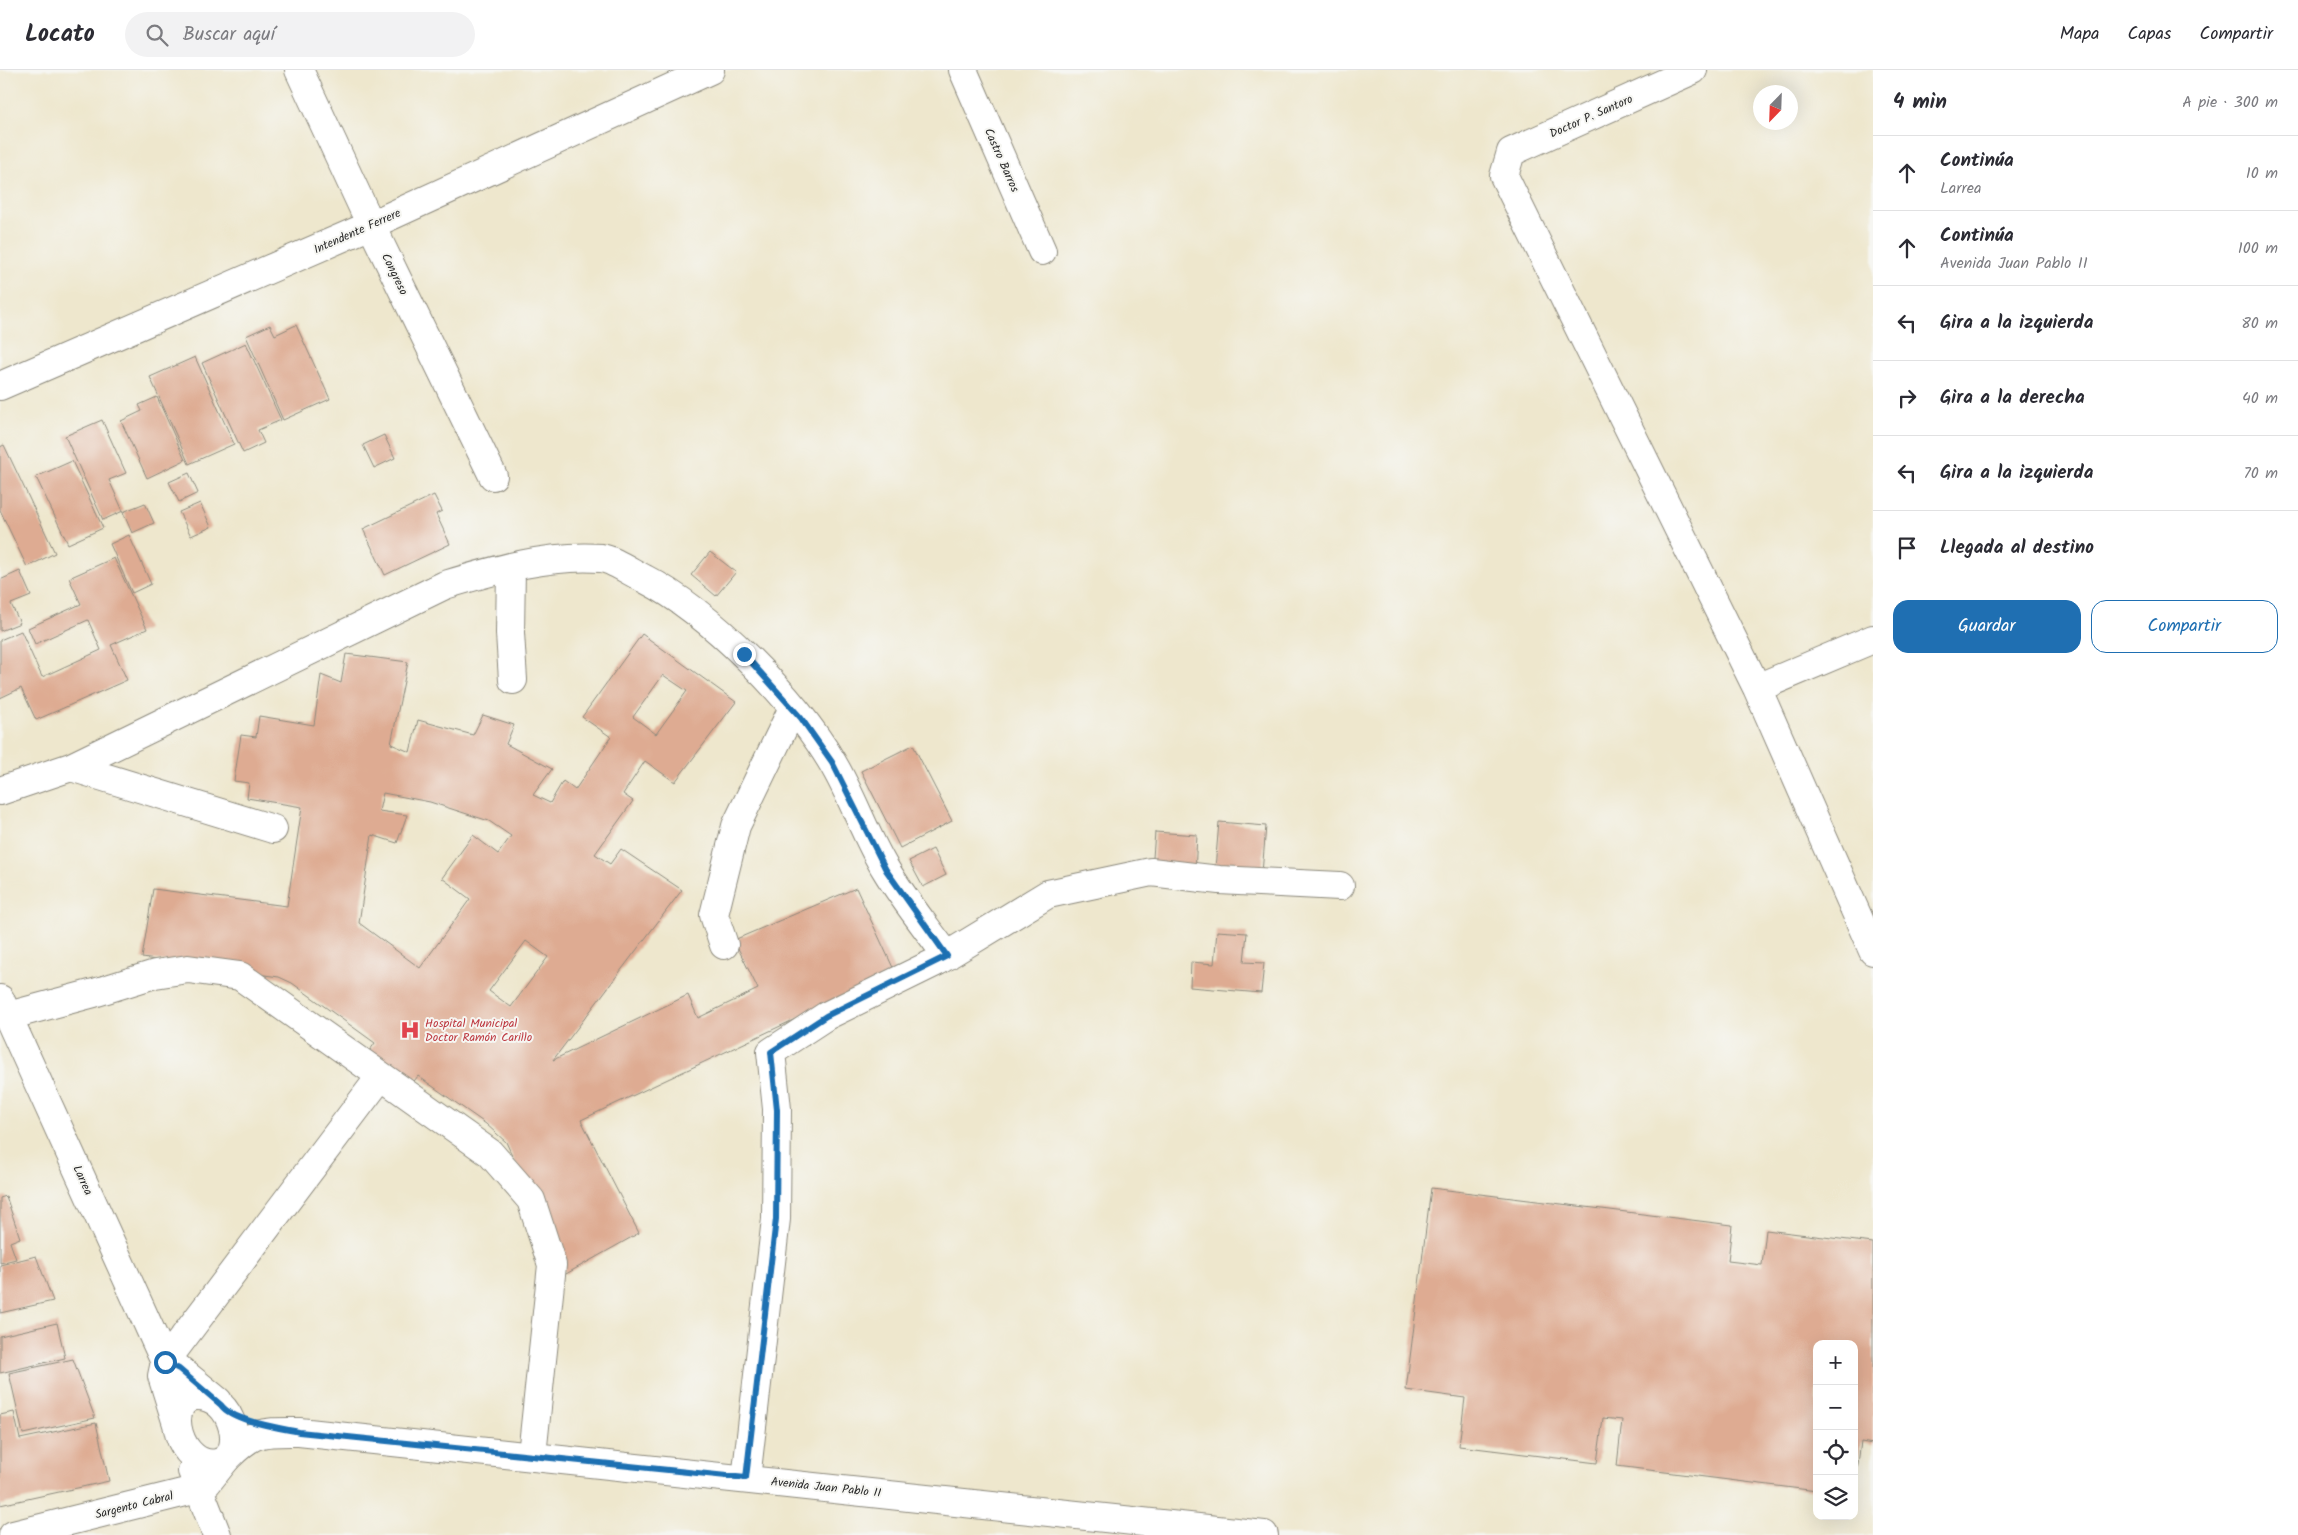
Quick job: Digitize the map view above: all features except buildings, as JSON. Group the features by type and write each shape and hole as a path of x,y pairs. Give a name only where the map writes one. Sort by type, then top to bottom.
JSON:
{"street":[{"name":"Congreso","path":"299,70 371,226 493,476"},
{"name":"Intendente Ferrere","path":"0,386 371,226 710,70"},
{"name":"Castro Barros","path":"963,70 1042,251"},
{"name":"Doctor P. Santoro","path":"1693,70 1648,78 1511,152 1504,176 1757,688"},
{"path":"0,791 71,767 446,585 512,568 560,559 603,558 668,593 744,654 793,708 832,762 886,870 947,956"},
{"path":"512,568 510,633 513,680"},
{"path":"1873,639 1757,688 1873,951"},
{"path":"724,945 714,915 736,826 793,708"},
{"path":"71,767 273,829"},
{"path":"746,1478 776,1219 777,1110 771,1052 826,1016 947,956 1048,894 1152,872 1219,880 1340,886"},
{"path":"4,1007 94,993 155,974 188,970 240,976 490,1153 530,1200 552,1265 532,1456"},
{"name":"Larrea","path":"4,1007 165,1362 162,1376 198,1489"},
{"path":"223,1407 201,1396 187,1398 178,1410 181,1436 192,1457 204,1463 217,1463 227,1458 232,1450 234,1438 231,1424 223,1407 179,1369 165,1362 381,1076"},
{"name":"Avenida Juan Pablo II","path":"223,1407 240,1417 299,1432"},
{"name":"Avenida Juan Pablo II","path":"198,1489 207,1483 227,1458 245,1440 266,1432 299,1432 746,1478 1264,1535"},
{"path":"198,1489 217,1535"},
{"name":"Sargento Cabral","path":"13,1535 198,1489"}],"place":[{"name":"Hospital Municipal Doctor Ramón Carillo","path":"410,1030"}],"route":[{"path":"165,1362 179,1369 225,1410 240,1417 299,1432 746,1478 776,1219 777,1110 771,1052 826,1016 947,956 886,870 832,762 784,697 744,654"}]}
